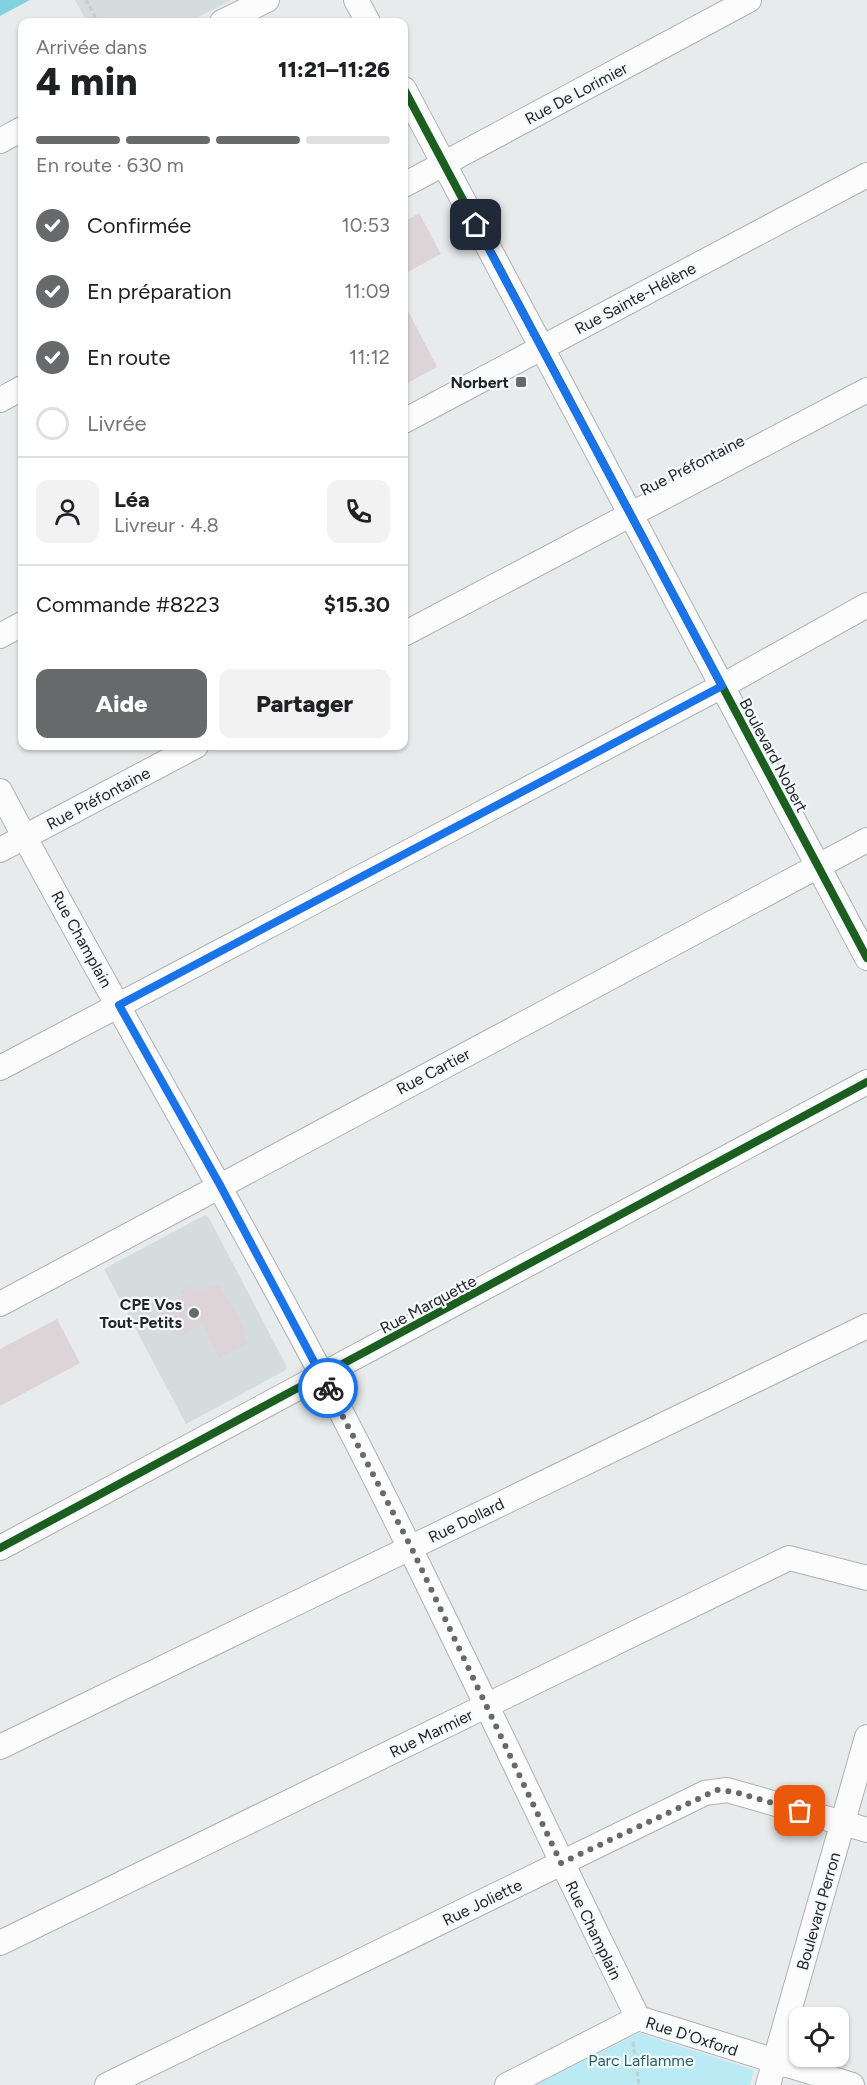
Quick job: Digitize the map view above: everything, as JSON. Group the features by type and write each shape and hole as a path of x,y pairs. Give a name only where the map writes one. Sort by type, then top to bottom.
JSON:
{"street":[{"path":"230,18 267,0"},
{"path":"356,0 366,18"},
{"name":"Rue De Lorimier","path":"408,183 748,0"},
{"name":"Boulevard Nobert","path":"408,96 867,958"},
{"path":"0,141 18,131"},
{"name":"Rue Sainte-Hélène","path":"408,419 867,175"},
{"path":"0,400 18,390"},
{"name":"Rue Préfontaine","path":"408,632 867,390"},
{"path":"0,1068 722,686 867,605"},
{"path":"0,636 18,626"},
{"name":"Rue Préfontaine","path":"0,850 188,750"},
{"name":"Rue Champlain","path":"0,790 220,1185 411,1547 634,2020"},
{"name":"Rue Cartier","path":"0,1304 867,840"},
{"name":"Rue Marquette","path":"0,1548 867,1082"},
{"name":"Rue Dollard","path":"0,1747 867,1326"},
{"name":"Rue Marmier","path":"0,1943 789,1558 867,1578"},
{"name":"Boulevard Perron","path":"771,2074 867,1737"},
{"name":"Rue Joliette","path":"107,2085 561,1863 717,1790 735,1792 867,1830"},
{"name":"Rue D'Oxford","path":"507,2085 634,2020 771,2074 852,2085"}],"path":[{"path":"86,0 96,18"},
{"path":"634,2020 639,2085"}],"shaded area":[{"path":"0,0 30,0 0,16"},
{"path":"75,0 231,0 197,18 85,18"},
{"name":"CPE Vos Tout-Petits","path":"205,1215 209,1218 287,1367 284,1371 186,1424 104,1269"}],"green space":[{"name":"Parc Laflamme","path":"639,2033 754,2070 750,2085 536,2085"}],"building":[{"path":"419,213 441,254 408,272 408,220"},
{"path":"408,311 437,367 408,383"},
{"path":"212,1285 220,1287 228,1302 230,1301 245,1329 242,1331 248,1343 219,1358 202,1325 178,1337 176,1332 172,1334 160,1311 174,1304 172,1301 183,1296 180,1291 190,1286 192,1290 200,1287 202,1290"},
{"path":"57,1319 80,1363 0,1406 0,1349"}],"cycle path":[{"path":"408,97 867,958"},
{"path":"0,1548 867,1082"}],"way so far":[{"path":"328,1388 411,1547 561,1863 705,1793 717,1790 735,1792 800,1811"}],"place":[{"name":"Norbert","path":"521,382"},
{"name":"CPE Vos Tout-Petits","path":"194,1313"}],"route":[{"path":"328,1388 220,1185 119,1005 722,686 476,225"}]}
